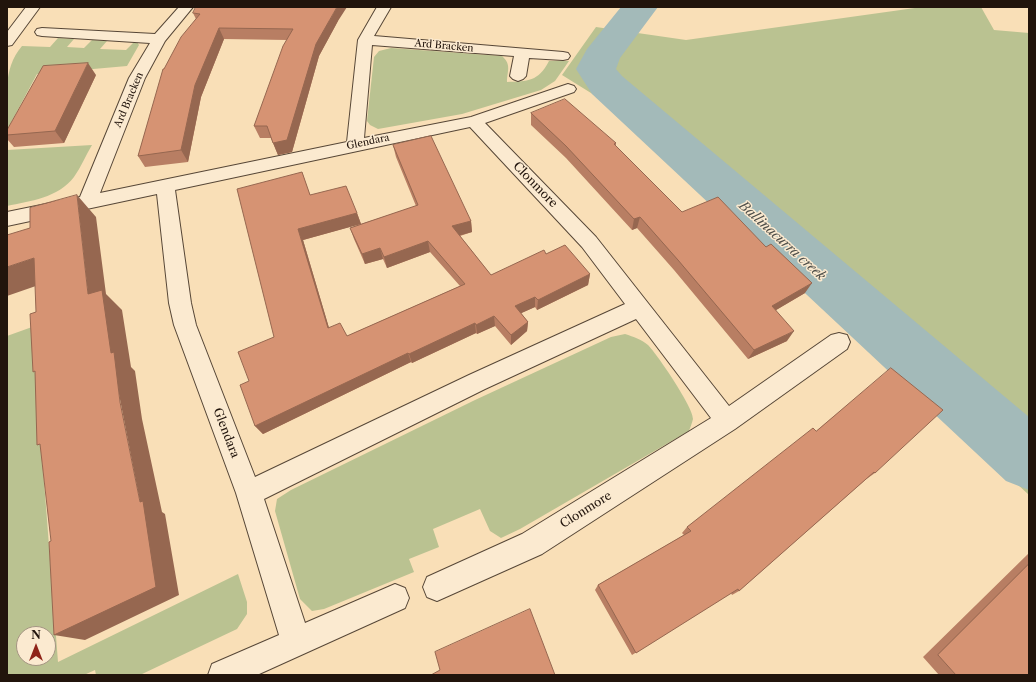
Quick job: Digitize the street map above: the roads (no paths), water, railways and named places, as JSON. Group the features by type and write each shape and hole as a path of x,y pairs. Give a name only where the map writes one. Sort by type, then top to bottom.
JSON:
{"street":[{"path":"7,42 32,7"},
{"name":"Ard Bracken","path":"87,202 137,78 159,39 186,7"},
{"path":"355,145 365,40 384,7"},
{"path":"42,32 159,39"},
{"name":"Ard Bracken","path":"365,40 564,56"},
{"path":"518,76 522,53"},
{"name":"Glendara","path":"7,219 474,120 568,89"},
{"name":"Clonmore","path":"474,120 589,242 727,421"},
{"name":"Glendara","path":"165,186 180,303 185,325 249,493 296,641"},
{"path":"249,493 495,374 640,307"},
{"name":"Clonmore","path":"437,587 532,544 727,421 839,342"},
{"path":"223,675 296,641 395,598"}],"waterway":[{"name":"Ballinacurra creek","path":"640,7 601,57 596,69 607,85 1029,459"}]}
